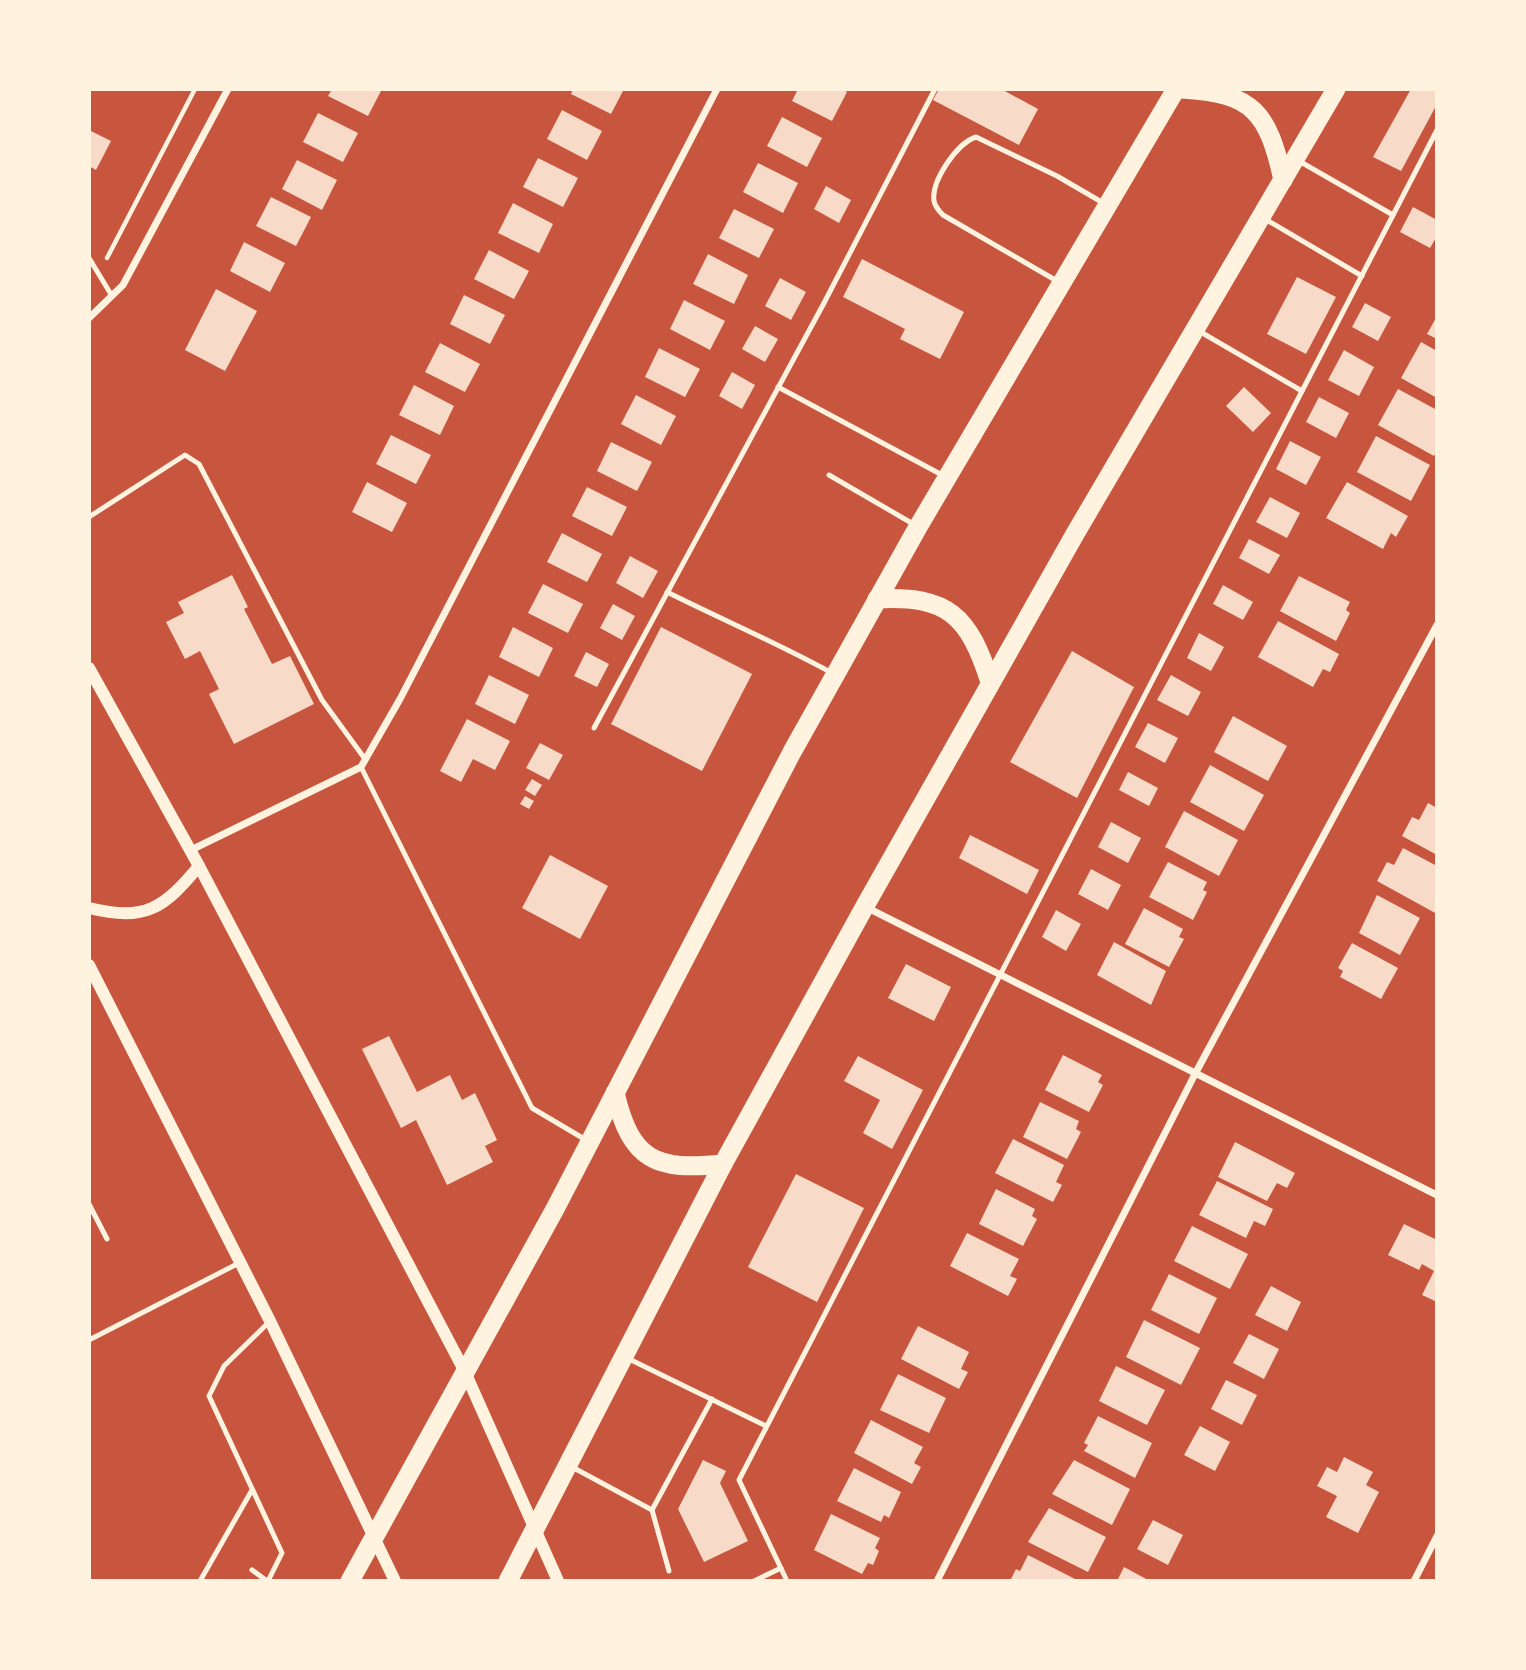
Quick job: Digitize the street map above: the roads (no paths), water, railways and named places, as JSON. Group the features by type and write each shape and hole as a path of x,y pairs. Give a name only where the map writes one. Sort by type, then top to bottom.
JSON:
{"highway":[{"path":"350,1581 589,1142 756,818 835,674 947,477 1176,89"},
{"path":"1182,89 1221,93 1245,103 1266,127 1275,145 1283,180"},
{"path":"508,1581 723,1164 865,906 990,682 1336,89"},
{"path":"877,599 921,600 948,609 962,620 973,635 990,682"},
{"path":"615,1093 623,1125 647,1155 677,1167 723,1164"}],"street":[{"path":"89,318 123,285 139,259 228,89"},
{"path":"191,850 363,763 400,699 716,89"},
{"path":"937,1581 1195,1074 1437,625"},
{"path":"89,668 200,866 465,1372 558,1581"},
{"path":"89,908 114,914 147,912 177,892 200,866"},
{"path":"865,906 1437,1195"},
{"path":"91,973 241,1262 395,1581"},
{"path":"1414,1581 1437,1536"}],"lane":[{"path":"594,728 935,89"},
{"path":"787,1581 739,1480 1437,130"},
{"path":"1062,284 943,215 934,205 933,192 955,151 965,141 976,137 1057,176 1108,206"},
{"path":"1296,159 1393,215"},
{"path":"1262,217 1362,276"},
{"path":"89,258 112,296"},
{"path":"1196,328 1302,391"},
{"path":"778,387 947,477"},
{"path":"89,517 185,455 199,464 322,700 363,763 532,1108 589,1142"},
{"path":"829,475 918,527"},
{"path":"667,592 739,628 777,643 835,674"},
{"path":"89,1204 107,1239"},
{"path":"89,1340 241,1262"},
{"path":"252,1570 268,1581 282,1553 209,1396 224,1366 270,1321"},
{"path":"624,1357 766,1426"},
{"path":"669,1571 652,1510 712,1399"},
{"path":"569,1466 652,1510"},
{"path":"202,1580 253,1489"},
{"path":"219,1547 226,1552"},
{"path":"754,1581 781,1569"}]}
